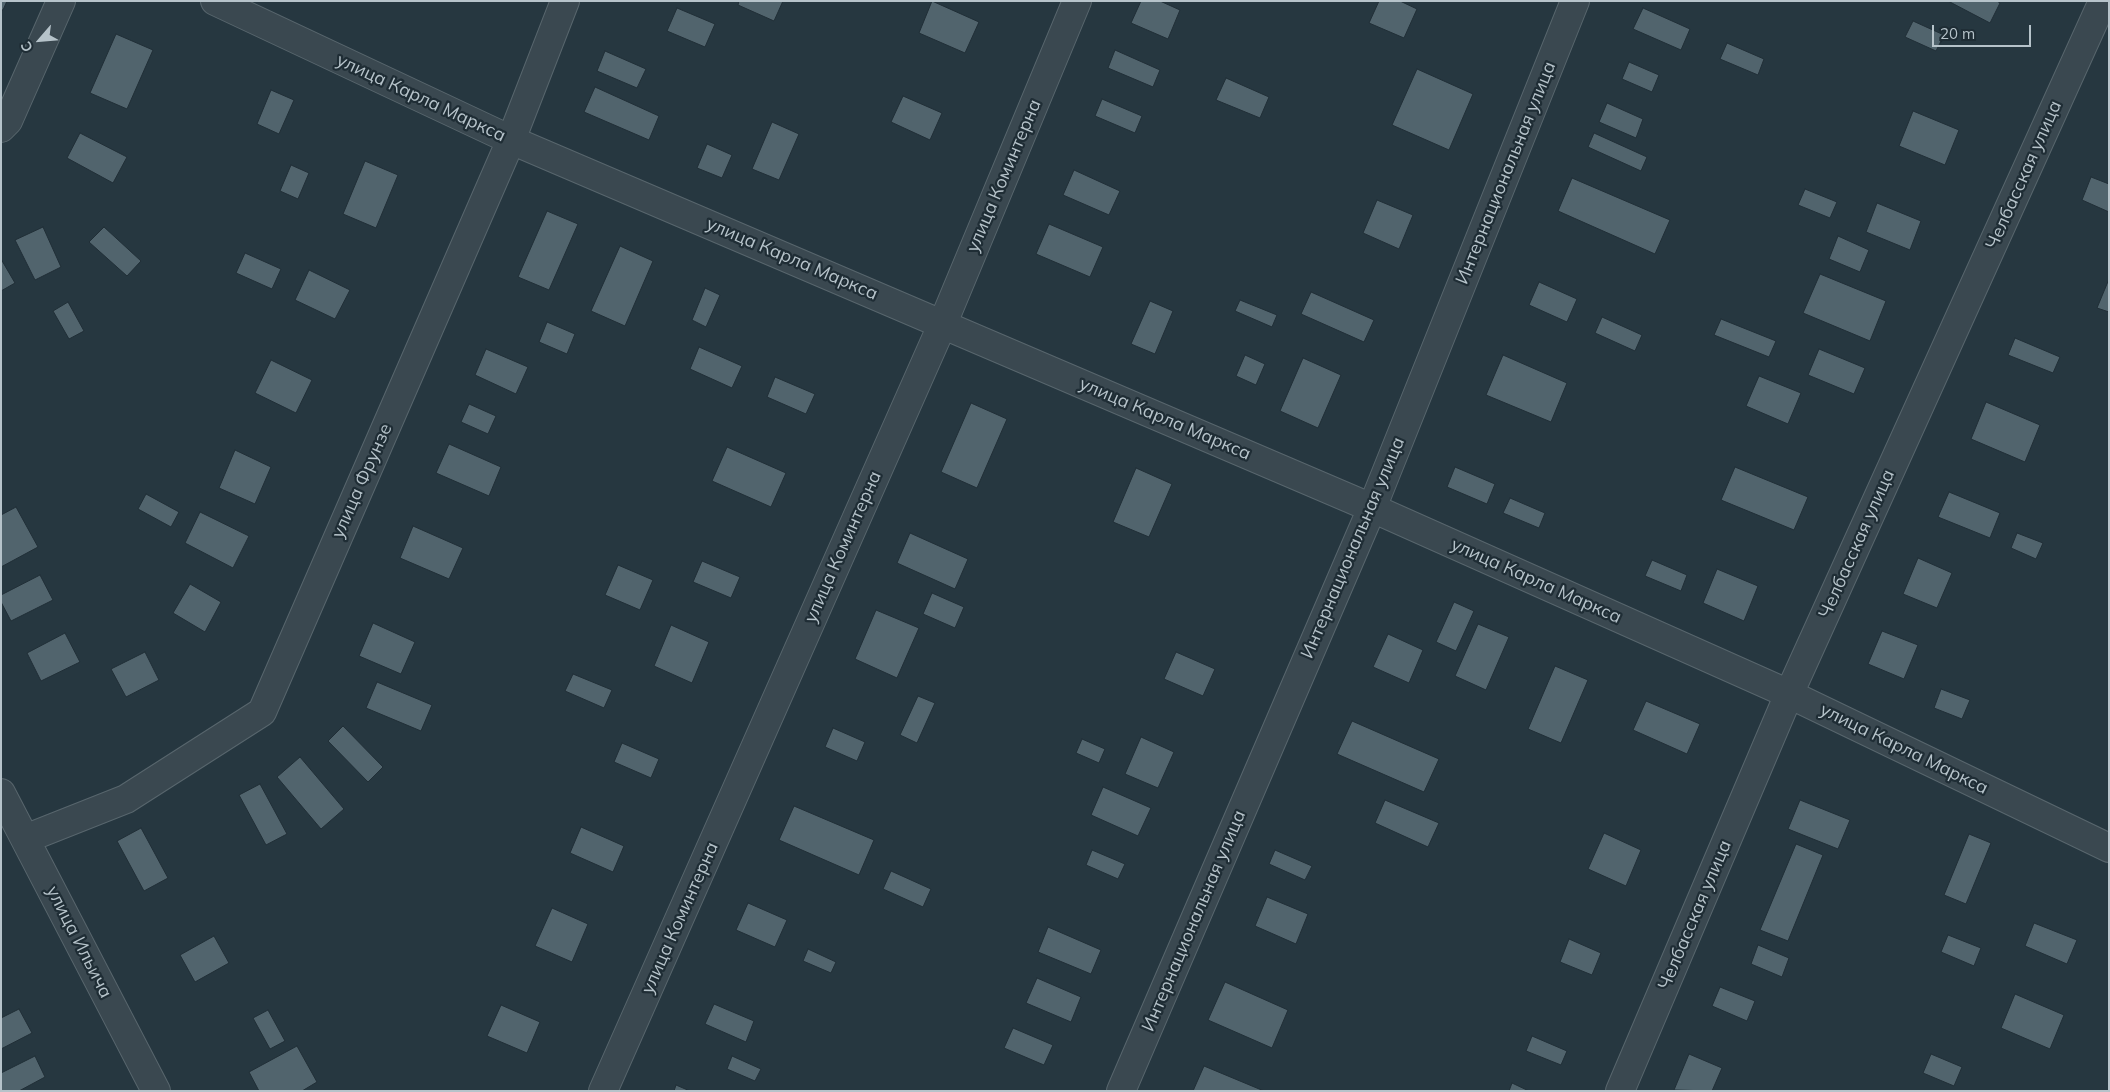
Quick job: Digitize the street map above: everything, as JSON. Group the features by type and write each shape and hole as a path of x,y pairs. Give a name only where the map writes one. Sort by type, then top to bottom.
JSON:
{"street":[{"path":"1,128 8,121 60,1"},
{"name":"улица Карла Маркса","path":"215,1 511,140 1372,508 1789,694 2109,848"},
{"name":"улица Фрунзе","path":"25,839 126,799 262,712 511,140 565,1"},
{"name":"улица Коминтерна","path":"603,1091 942,323 1077,1"},
{"name":"Интернациональная улица","path":"1121,1091 1372,508 1575,1"},
{"name":"Челбасская улица","path":"1620,1091 1789,694 2103,1"},
{"name":"улица Ильича","path":"1,793 156,1091"}],"building":[{"path":"1,1 7,1 3,10 1,10"},
{"path":"739,1 783,1 774,21 738,5"},
{"path":"932,1 979,22 965,53 919,33"},
{"path":"1141,1 1160,1 1180,10 1168,39 1131,23"},
{"path":"1379,1 1400,1 1417,9 1404,38 1369,23"},
{"path":"1948,1 1997,1 2000,3 1990,23"},
{"path":"677,8 715,24 705,47 667,31"},
{"path":"1643,8 1690,29 1681,50 1633,29"},
{"path":"1913,21 1944,35 1936,51 1905,37"},
{"path":"116,34 153,50 127,109 90,93"},
{"path":"1727,43 1764,59 1758,75 1720,59"},
{"path":"1115,50 1160,70 1153,87 1108,68"},
{"path":"605,51 646,69 637,88 597,71"},
{"path":"1629,62 1659,75 1652,92 1622,79"},
{"path":"1417,69 1473,94 1449,150 1392,125"},
{"path":"1226,78 1269,97 1260,118 1216,100"},
{"path":"595,87 659,116 649,140 584,112"},
{"path":"271,90 294,100 279,134 257,124"},
{"path":"903,96 942,113 930,140 891,122"},
{"path":"1102,99 1142,116 1135,133 1095,116"},
{"path":"1607,103 1643,119 1636,138 1599,122"},
{"path":"1913,111 1959,130 1945,165 1899,146"},
{"path":"772,122 799,134 779,180 752,169"},
{"path":"80,133 127,157 113,183 67,158"},
{"path":"1594,133 1647,157 1641,171 1588,147"},
{"path":"707,144 732,155 722,178 697,168"},
{"path":"365,161 398,175 376,228 343,214"},
{"path":"291,165 309,173 298,199 280,191"},
{"path":"1074,170 1120,191 1109,215 1063,195"},
{"path":"2091,177 2109,184 2109,212 2082,200"},
{"path":"1572,178 1670,220 1655,254 1558,211"},
{"path":"1805,189 1837,202 1830,218 1798,205"},
{"path":"1377,200 1413,215 1399,249 1363,233"},
{"path":"1877,203 1921,221 1910,250 1866,232"},
{"path":"547,211 578,224 549,290 518,277"},
{"path":"1049,224 1103,247 1090,277 1036,254"},
{"path":"43,227 61,267 35,280 15,240"},
{"path":"104,227 141,261 127,276 89,242"},
{"path":"1838,236 1869,250 1860,272 1829,259"},
{"path":"620,246 653,261 625,326 591,311"},
{"path":"245,253 281,269 272,289 236,273"},
{"path":"1,259 15,283 1,291"},
{"path":"309,270 350,290 335,319 295,300"},
{"path":"1820,274 1886,301 1870,341 1803,313"},
{"path":"2109,279 2109,312 2097,308"},
{"path":"1539,282 1577,299 1567,322 1529,305"},
{"path":"705,288 720,295 706,327 692,320"},
{"path":"1311,292 1374,320 1364,342 1301,314"},
{"path":"1240,300 1277,315 1272,327 1235,311"},
{"path":"1150,301 1173,311 1155,354 1131,344"},
{"path":"68,302 84,331 69,339 53,311"},
{"path":"1602,317 1642,335 1635,351 1595,333"},
{"path":"1721,319 1776,341 1769,357 1714,335"},
{"path":"547,322 575,334 567,354 539,342"},
{"path":"2015,338 2060,357 2053,373 2008,355"},
{"path":"699,347 742,366 732,388 690,369"},
{"path":"486,349 528,367 516,394 475,375"},
{"path":"1819,349 1865,368 1854,394 1808,375"},
{"path":"1245,355 1265,364 1256,385 1236,376"},
{"path":"1503,355 1567,383 1551,422 1486,395"},
{"path":"1303,358 1341,375 1318,428 1280,411"},
{"path":"271,360 312,380 296,413 255,393"},
{"path":"1759,376 1801,393 1788,424 1746,406"},
{"path":"775,377 815,394 806,414 767,397"},
{"path":"1986,402 2040,425 2025,462 1971,439"},
{"path":"971,403 1007,419 977,488 941,472"},
{"path":"469,404 496,416 488,434 461,422"},
{"path":"449,444 501,467 489,496 436,473"},
{"path":"727,447 786,473 771,507 712,481"},
{"path":"235,450 271,467 255,504 219,488"},
{"path":"1455,467 1495,484 1487,504 1447,487"},
{"path":"1735,467 1808,497 1794,530 1721,500"},
{"path":"1136,468 1172,484 1149,537 1113,522"},
{"path":"1949,492 2000,513 1990,538 1938,517"},
{"path":"146,494 179,512 171,527 138,509"},
{"path":"1510,498 1545,513 1539,528 1503,513"},
{"path":"16,507 38,547 1,567 1,515"},
{"path":"200,512 249,536 233,568 185,543"},
{"path":"413,526 463,548 449,579 400,558"},
{"path":"910,533 968,559 955,589 897,563"},
{"path":"2017,533 2043,543 2036,559 2011,548"},
{"path":"1918,558 1952,573 1937,608 1903,594"},
{"path":"1652,560 1687,575 1681,591 1645,576"},
{"path":"702,561 740,577 731,598 693,582"},
{"path":"618,565 653,580 640,610 605,595"},
{"path":"1717,569 1758,586 1744,621 1703,603"},
{"path":"40,575 53,600 11,621 1,602 1,595"},
{"path":"190,584 221,602 205,632 173,613"},
{"path":"932,593 964,607 955,628 923,614"},
{"path":"1454,602 1474,611 1456,651 1436,642"},
{"path":"876,610 919,628 897,678 855,659"},
{"path":"373,623 415,642 401,674 359,656"},
{"path":"1478,624 1509,637 1486,690 1455,676"},
{"path":"671,625 709,642 692,683 654,666"},
{"path":"1882,631 1918,645 1904,679 1868,664"},
{"path":"65,633 80,662 41,681 27,653"},
{"path":"1388,634 1423,650 1409,683 1373,667"},
{"path":"145,652 159,680 126,697 111,669"},
{"path":"1176,652 1215,669 1203,696 1164,679"},
{"path":"1555,666 1588,680 1561,743 1528,729"},
{"path":"573,674 612,690 604,708 565,691"},
{"path":"377,682 432,705 421,731 366,708"},
{"path":"1941,689 1970,700 1962,719 1934,708"},
{"path":"918,696 935,703 917,743 900,735"},
{"path":"1646,701 1700,724 1687,754 1633,730"},
{"path":"1352,721 1439,759 1424,792 1337,754"},
{"path":"343,726 383,767 368,782 328,741"},
{"path":"833,728 865,742 857,761 825,747"},
{"path":"1141,737 1174,752 1158,788 1125,774"},
{"path":"1082,739 1105,749 1099,763 1076,753"},
{"path":"622,743 659,759 651,778 614,762"},
{"path":"300,757 344,809 321,829 277,777"},
{"path":"260,784 287,834 266,845 239,795"},
{"path":"1103,787 1151,808 1138,836 1091,815"},
{"path":"1385,800 1439,823 1428,847 1375,823"},
{"path":"1800,800 1850,820 1838,849 1788,829"},
{"path":"794,806 874,840 859,875 779,840"},
{"path":"581,827 624,846 613,872 570,853"},
{"path":"141,828 168,878 144,891 117,841"},
{"path":"1604,833 1641,850 1626,886 1588,869"},
{"path":"1969,834 1991,843 1966,904 1944,895"},
{"path":"1796,844 1823,855 1788,941 1760,930"},
{"path":"1092,850 1125,864 1118,879 1086,865"},
{"path":"1275,850 1312,866 1305,880 1269,864"},
{"path":"891,871 931,889 923,907 883,889"},
{"path":"1267,897 1308,914 1296,944 1255,926"},
{"path":"748,903 787,920 775,947 736,930"},
{"path":"552,908 588,924 572,962 535,946"},
{"path":"2034,923 2077,940 2067,964 2025,946"},
{"path":"1048,927 1101,950 1091,974 1038,952"},
{"path":"1948,935 1981,948 1974,966 1941,952"},
{"path":"214,936 229,963 195,982 180,955"},
{"path":"1569,939 1601,953 1592,975 1560,962"},
{"path":"1758,945 1789,958 1782,977 1751,964"},
{"path":"808,949 836,962 831,973 803,961"},
{"path":"1037,978 1081,997 1071,1022 1026,1003"},
{"path":"1225,982 1288,1010 1272,1048 1208,1020"},
{"path":"1720,987 1755,1001 1747,1021 1712,1006"},
{"path":"2015,994 2064,1015 2050,1049 2001,1028"},
{"path":"714,1004 754,1021 746,1042 705,1024"},
{"path":"501,1005 540,1022 527,1053 487,1036"},
{"path":"19,1009 32,1033 1,1049 1,1018"},
{"path":"268,1010 285,1041 270,1049 253,1018"},
{"path":"1013,1028 1053,1045 1044,1065 1004,1048"},
{"path":"1532,1036 1567,1051 1561,1065 1526,1051"},
{"path":"297,1046 317,1082 302,1091 259,1091 249,1072"},
{"path":"1689,1054 1722,1068 1712,1091 1674,1090"},
{"path":"1931,1054 1962,1067 1954,1086 1923,1073"},
{"path":"35,1056 45,1077 19,1091 1,1091 1,1073"},
{"path":"732,1056 761,1069 755,1081 727,1069"},
{"path":"1204,1066 1264,1091 1193,1091"},
{"path":"1512,1083 1529,1091 1509,1091"},
{"path":"676,1085 690,1091 674,1091"}]}
